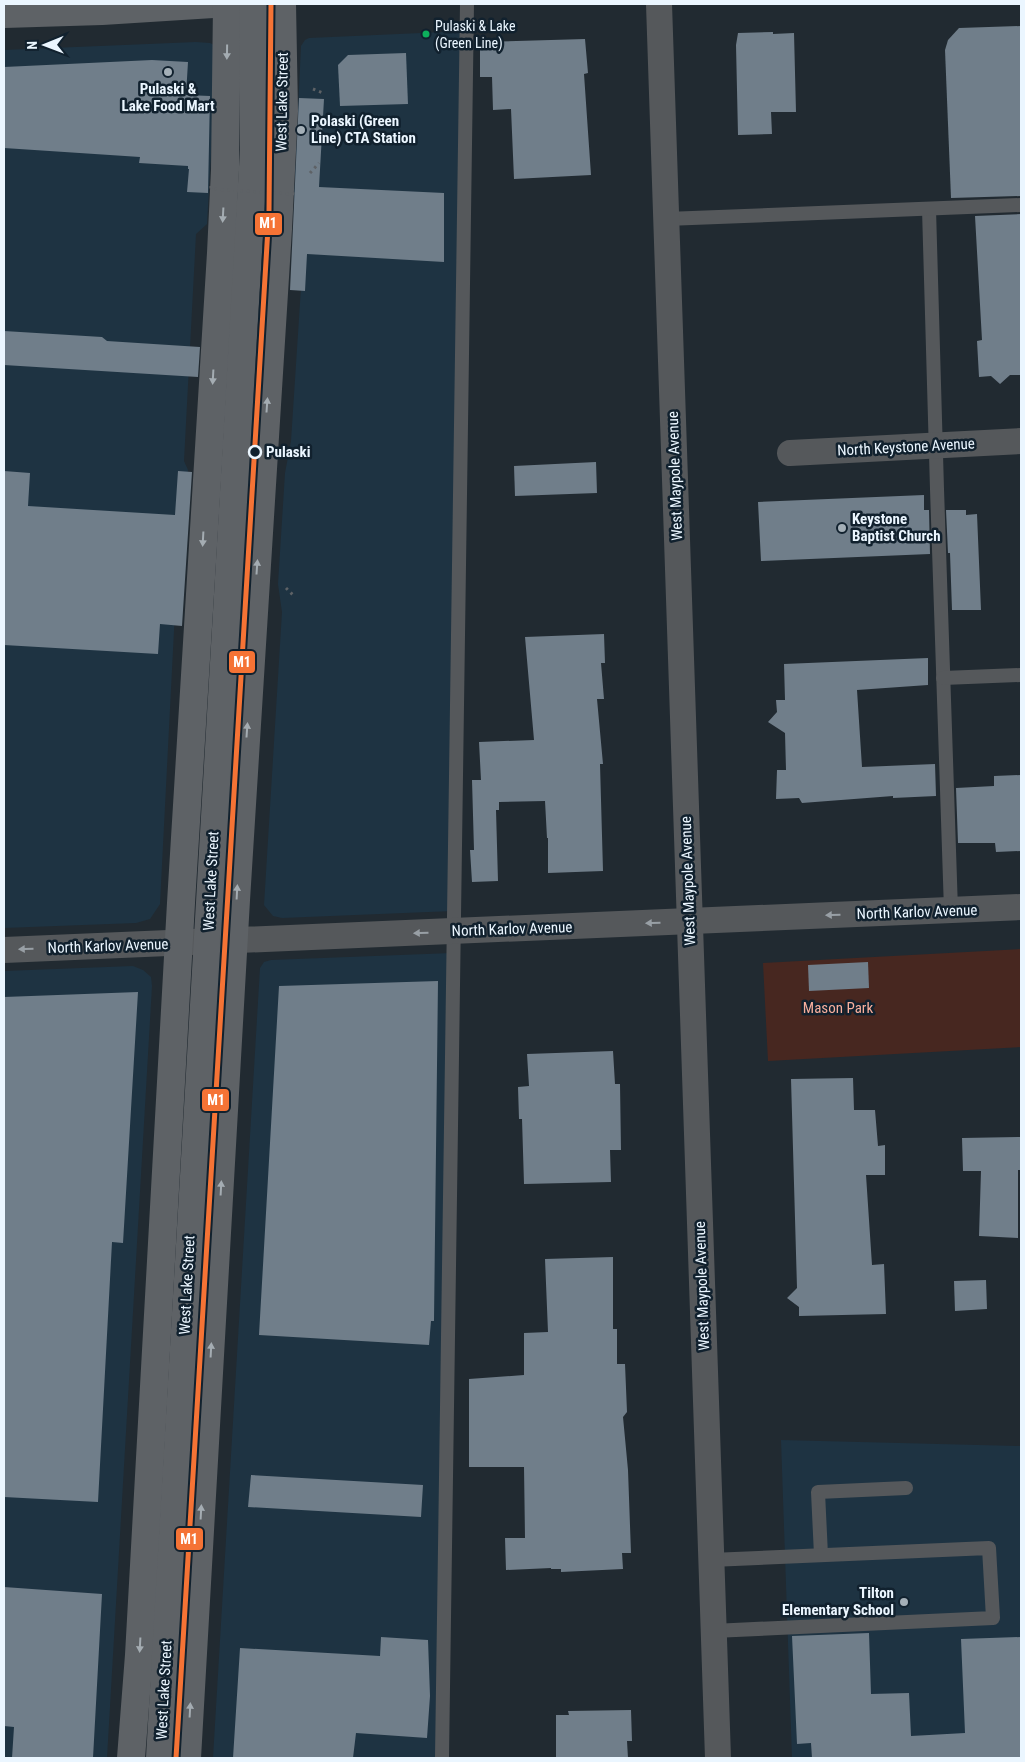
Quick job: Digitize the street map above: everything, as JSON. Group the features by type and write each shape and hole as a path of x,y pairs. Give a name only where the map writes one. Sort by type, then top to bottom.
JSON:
{"main road":[{"path":"4,14 102,11 213,4"},
{"name":"West Lake Street","path":"131,1758 139,1655 221,244 225,170 227,4"},
{"name":"West Lake Street","path":"160,1758 254,150 254,4"},
{"name":"West Lake Street","path":"187,1758 284,111 282,4"}],"street":[{"name":"West Maypole Avenue","path":"659,4 718,1758"},
{"name":"North Keystone Avenue","path":"790,453 1021,442"},
{"name":"North Karlov Avenue","path":"4,950 1021,908"}],"lane":[{"path":"442,1758 467,4"},
{"path":"666,218 1021,205"},
{"path":"929,209 951,910"},
{"path":"943,678 1021,675"},
{"path":"821,1555 818,1492 906,1488"},
{"path":"711,1560 989,1548 993,1618 713,1631"}],"path":[{"path":"308,176 319,163"},
{"path":"211,186 211,189 238,191 293,194 293,191"}],"shaded area":[{"path":"466,31 453,911 282,918 273,916 264,905 282,612 278,584 285,473 291,441 303,257 294,198 301,46 309,38"},
{"path":"210,43 217,50 207,224 196,234 184,461 188,470 181,579 175,611 160,904 150,919 136,923 4,928 4,50"},
{"path":"452,953 442,1758 213,1758 260,968 264,962 271,960"},
{"path":"133,966 143,970 151,977 152,986 107,1758 4,1758 4,971"},
{"name":"Tilton Elementary School","path":"781,1440 1021,1446 1021,1758 792,1758"}],"green space":[{"name":"Mason Park","path":"1021,949 1021,1047 768,1061 763,963"}],"building":[{"path":"1021,26 1021,196 951,198 945,50 948,40 959,28"},
{"path":"773,32 773,34 794,33 796,112 771,112 772,134 738,135 736,45 738,33"},
{"path":"585,39 588,73 584,74 591,175 514,179 511,109 493,110 492,77 480,77 480,42"},
{"path":"406,53 408,104 340,106 338,65 348,55"},
{"path":"152,60 188,62 186,95 210,96 208,193 187,192 188,166 139,163 140,157 4,148 4,67"},
{"path":"299,98 324,99 319,187 444,193 444,262 307,254 305,291 290,290"},
{"path":"1021,214 1021,375 1010,375 1000,384 991,376 979,377 977,341 982,340 975,216"},
{"path":"4,331 102,337 107,341 200,347 198,377 4,365"},
{"path":"596,462 597,493 515,496 514,466"},
{"path":"4,471 30,473 28,506 175,515 178,471 192,472 182,626 160,624 158,654 4,645"},
{"name":"Keystone Baptist Church","path":"924,495 924,510 929,510 930,554 761,561 758,502"},
{"path":"946,510 966,510 966,515 977,514 981,610 952,610"},
{"path":"604,634 605,663 601,663 604,699 597,699 603,764 600,764 603,871 548,873 545,801 499,802 499,810 496,810 498,881 472,882 470,850 474,850 472,780 481,780 479,742 534,740 525,637"},
{"path":"928,658 928,685 857,690 862,767 935,764 936,796 893,798 893,796 802,803 799,798 776,799 777,770 786,770 785,733 768,722 777,712 776,700 785,700 784,664"},
{"path":"1021,775 1021,851 996,852 995,843 958,843 956,788 994,786 994,776"},
{"path":"868,962 869,988 809,991 808,965"},
{"path":"438,981 434,1321 431,1321 429,1345 259,1335 279,986"},
{"path":"138,992 123,1243 112,1242 98,1502 4,1497 4,997"},
{"path":"613,1051 615,1084 620,1084 621,1150 610,1150 611,1182 524,1184 522,1119 519,1119 518,1087 529,1086 527,1054"},
{"path":"853,1078 854,1110 875,1110 878,1146 885,1145 885,1175 866,1175 872,1265 884,1264 886,1314 799,1316 799,1307 787,1298 797,1288 791,1079"},
{"path":"1021,1137 1021,1170 1018,1170 1018,1238 979,1236 981,1171 963,1171 962,1138"},
{"path":"613,1257 613,1329 617,1329 617,1364 625,1364 627,1412 623,1417 628,1470 631,1553 622,1553 623,1569 561,1572 561,1569 551,1568 506,1570 505,1538 525,1538 524,1467 469,1467 469,1379 524,1375 524,1333 548,1332 545,1259"},
{"path":"986,1280 987,1309 955,1311 954,1281"},
{"path":"251,1475 423,1485 421,1517 248,1507"},
{"path":"4,1587 102,1594 93,1758 12,1758 14,1727 4,1726"},
{"path":"869,1633 871,1694 909,1693 911,1736 965,1733 961,1639 1021,1637 1021,1758 812,1758 811,1743 797,1744 792,1636"},
{"path":"381,1637 428,1640 430,1696 427,1738 356,1733 353,1758 233,1758 240,1648 380,1656"},
{"path":"631,1710 632,1741 627,1741 628,1758 556,1758 556,1715 569,1715 568,1711"}],"transit line":[{"name":"M1","path":"176,1758 269,211 271,4"}],"place":[{"name":"Pulaski & Lake (Green Line)","path":"426,34"},
{"name":"Pulaski & Lake Food Mart","path":"168,72"},
{"name":"Polaski (Green Line) CTA Station","path":"301,130"},
{"name":"Pulaski","path":"255,452"},
{"name":"Keystone Baptist Church","path":"842,528"},
{"name":"Tilton Elementary School","path":"904,1602"}]}
